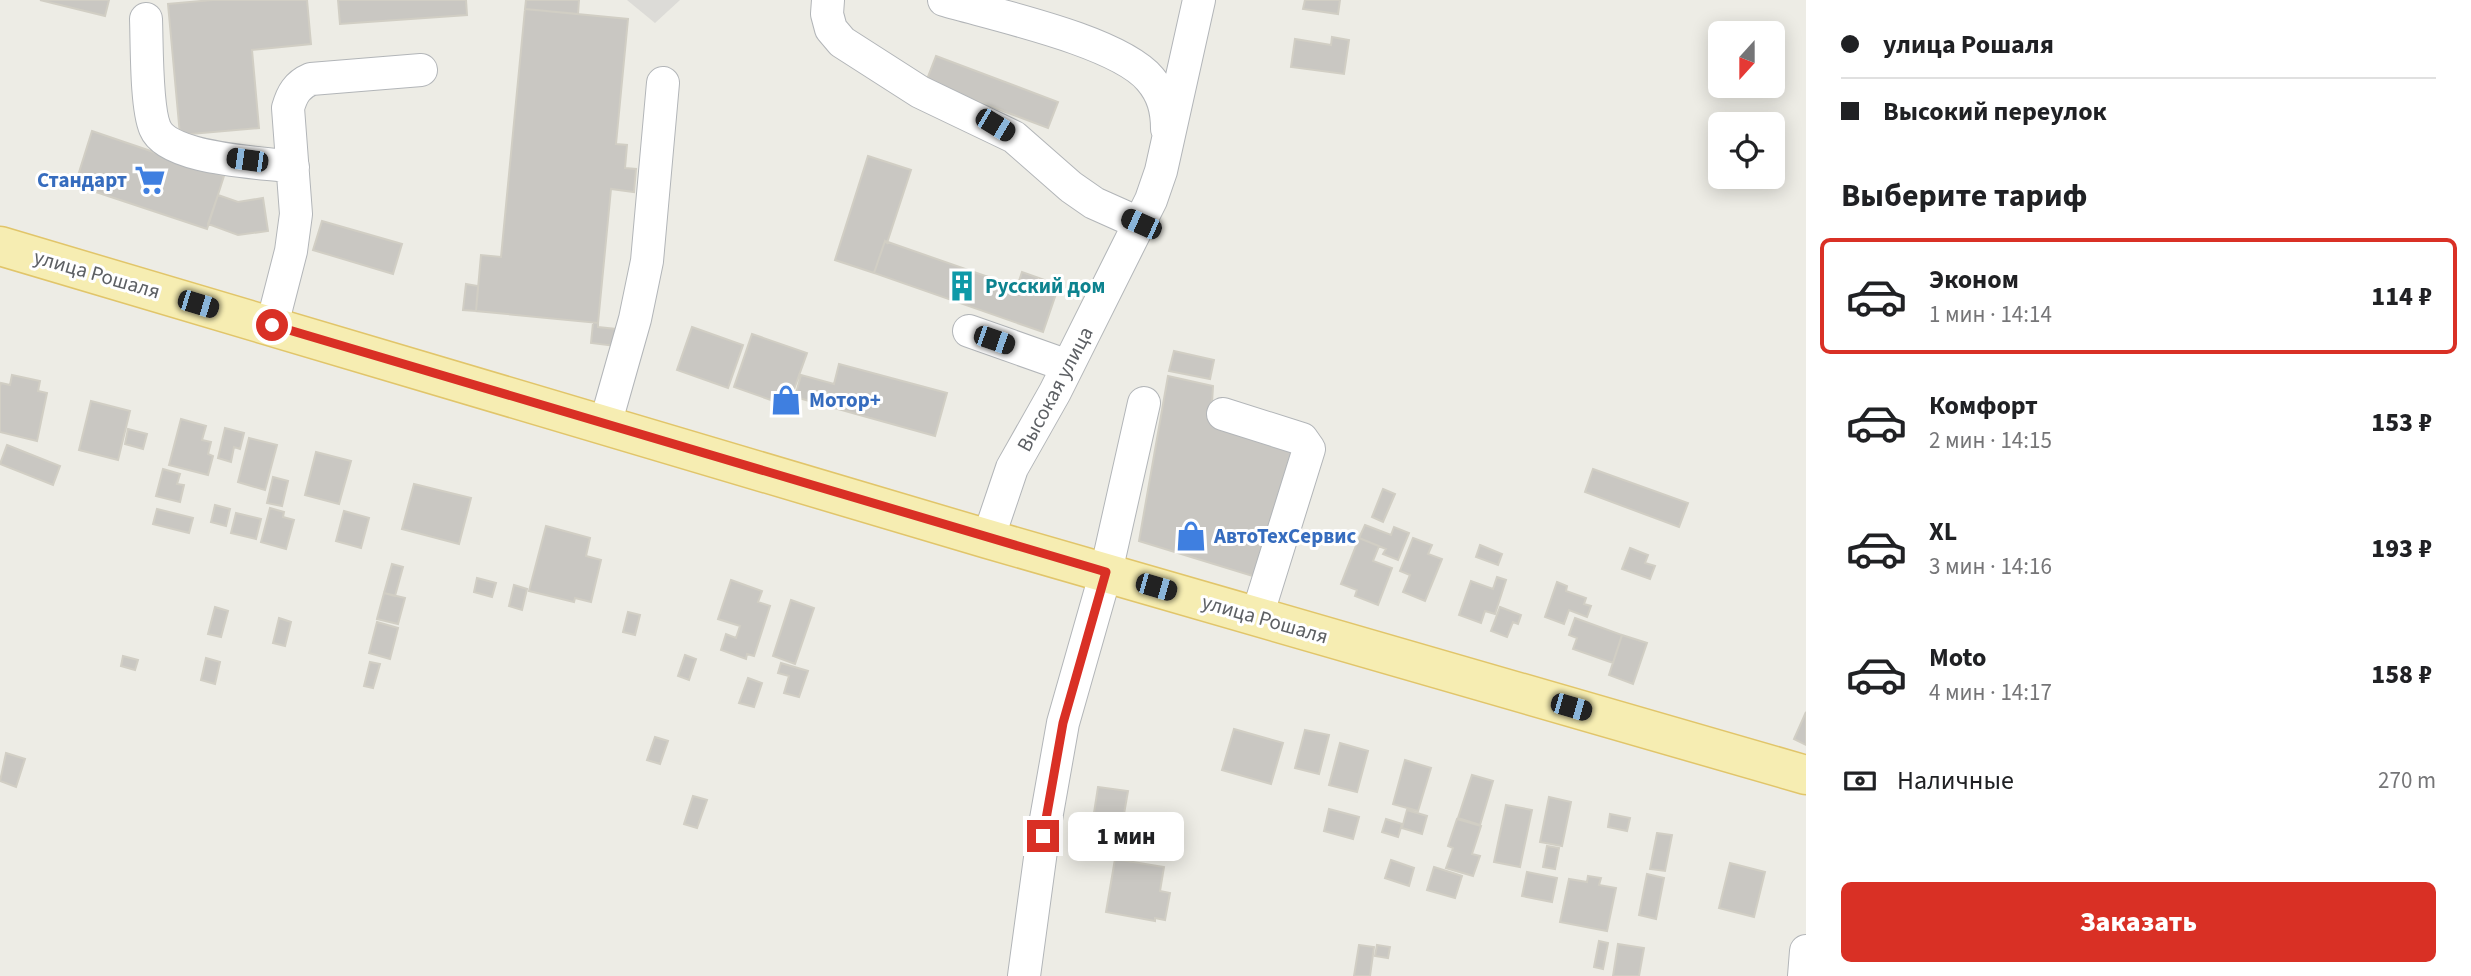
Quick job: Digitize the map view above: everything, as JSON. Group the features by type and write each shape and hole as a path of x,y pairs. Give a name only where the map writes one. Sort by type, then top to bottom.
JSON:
{"main road":[{"name":"улица Рошаля","path":"0,246 988,540 1806,775"}],"street":[{"path":"828,0 827,13 831,29 842,42 920,92 1014,137 1071,187 1094,203 1141,224"},
{"path":"944,0 1086,42 1134,65 1150,78 1161,95 1167,113 1168,141"},
{"name":"Высокая улица","path":"988,540 1012,468 1141,224 1158,181 1199,0"},
{"path":"146,19 152,116 160,137 170,145 192,152 293,166"},
{"path":"272,325 295,233 288,108 291,97 300,84 311,79 421,70"},
{"path":"605,425 635,320 647,261 663,83"},
{"path":"969,331 1068,366"},
{"path":"1024,976 1045,824 1063,723 1106,572 1144,403"},
{"path":"1223,414 1302,439 1309,449 1257,616"},
{"path":"1804,976 1806,951"}],"shaded area":[{"path":"627,0 680,0 655,23"}],"building":[{"path":"40,0 109,0 105,16"},
{"path":"212,0 307,0 311,44 252,50 259,128 180,135 168,4"},
{"path":"338,0 466,0 467,15 340,24"},
{"path":"526,0 579,0 578,14 525,9"},
{"path":"1305,0 1340,0 1338,14 1303,9"},
{"path":"525,9 628,19 616,144 627,145 625,168 636,169 634,192 611,189 598,323 476,311 481,255 501,257"},
{"path":"1332,37 1349,40 1344,74 1291,67 1295,39 1331,45"},
{"path":"936,56 1058,102 1048,128 926,82"},
{"name":"Стандарт","path":"92,131 224,176 207,229 75,185"},
{"path":"868,156 911,170 874,273 835,260"},
{"path":"218,195 238,202 263,198 268,231 238,235 208,224"},
{"path":"322,221 402,244 393,274 313,250"},
{"name":"Русский дом","path":"885,241 1017,287 1022,272 1059,285 1043,332 874,273"},
{"path":"466,284 478,286 476,311 463,310"},
{"path":"593,323 598,323 598,327 616,329 615,346 591,343"},
{"path":"692,327 743,345 728,388 677,370"},
{"path":"752,334 807,353 788,406 734,387"},
{"path":"1174,351 1214,360 1210,379 1169,371"},
{"path":"839,364 947,393 935,436 795,397 801,375 834,384"},
{"path":"12,375 40,381 38,391 47,393 37,441 0,432 0,387 1,383 10,385"},
{"path":"1168,376 1213,386 1211,421 1298,448 1256,577 1139,541"},
{"path":"91,401 130,411 118,460 79,450"},
{"path":"181,419 206,426 202,440 211,442 208,454 213,456 208,475 169,465"},
{"path":"225,428 244,433 240,449 234,447 231,462 218,458"},
{"path":"128,429 147,434 143,449 125,444"},
{"path":"249,438 277,445 265,490 238,482"},
{"path":"7,445 60,466 53,485 0,464"},
{"path":"316,452 351,461 339,504 305,495"},
{"path":"163,469 180,474 177,484 184,485 180,502 156,496"},
{"path":"1593,469 1688,503 1679,527 1585,492"},
{"path":"273,477 288,481 282,506 267,503"},
{"path":"414,484 471,498 459,544 402,529"},
{"path":"1383,489 1395,494 1383,522 1372,517"},
{"path":"215,505 230,509 226,526 211,522"},
{"path":"270,508 284,512 283,517 294,520 286,549 261,542"},
{"path":"157,509 193,518 189,533 153,524"},
{"path":"344,511 369,518 361,548 336,541"},
{"path":"236,513 261,519 256,539 231,533"},
{"path":"1365,525 1391,535 1394,527 1409,533 1398,560 1383,554 1386,549 1359,538"},
{"path":"546,526 590,538 586,556 601,560 591,602 575,598 574,602 529,591"},
{"path":"1359,538 1379,546 1373,561 1392,568 1378,605 1355,596 1357,590 1341,584"},
{"path":"1413,538 1432,545 1428,554 1442,559 1425,601 1403,592 1410,575 1400,571"},
{"path":"1480,545 1502,554 1498,565 1476,557"},
{"path":"1630,548 1648,555 1645,563 1655,566 1650,579 1622,569"},
{"path":"392,564 403,567 395,596 384,593"},
{"path":"1497,577 1506,580 1495,614 1485,611 1481,623 1459,615 1471,581 1493,589"},
{"path":"477,578 496,583 492,597 474,592"},
{"path":"731,580 762,591 758,602 770,606 754,656 747,654 746,659 721,650 726,634 736,638 740,626 718,619"},
{"path":"1557,582 1567,586 1566,591 1586,598 1584,604 1591,606 1587,617 1569,610 1564,624 1545,617"},
{"path":"514,585 527,589 522,610 509,606"},
{"path":"384,593 405,598 398,624 377,619"},
{"path":"791,600 814,608 795,664 773,656"},
{"path":"215,607 228,611 221,637 208,634"},
{"path":"1500,607 1521,615 1518,624 1513,622 1507,637 1491,631"},
{"path":"628,612 640,615 635,635 623,632"},
{"path":"279,618 291,622 285,646 273,643"},
{"path":"1575,618 1622,635 1613,663 1573,649 1577,638 1569,635"},
{"path":"377,622 398,628 390,659 369,653"},
{"path":"1622,635 1647,643 1633,684 1609,675"},
{"path":"685,655 696,659 689,680 678,676"},
{"path":"123,656 138,660 135,670 121,666"},
{"path":"206,658 220,662 215,684 201,680"},
{"path":"370,662 380,664 373,688 364,686"},
{"path":"781,663 808,671 799,697 784,693 789,676 778,673"},
{"path":"748,678 762,683 754,707 739,703"},
{"path":"1806,712 1806,745 1794,739"},
{"path":"1234,729 1283,743 1271,784 1222,770"},
{"path":"1305,730 1329,735 1319,774 1295,768"},
{"path":"655,737 668,741 660,764 647,760"},
{"path":"1340,743 1368,751 1357,792 1329,785"},
{"path":"6,753 25,759 16,787 0,781"},
{"path":"1405,760 1431,768 1418,811 1393,804"},
{"path":"1472,775 1493,781 1480,825 1458,818"},
{"path":"1098,787 1128,791 1120,837 1091,832"},
{"path":"693,796 707,800 697,828 684,824"},
{"path":"1549,797 1571,802 1562,846 1540,842"},
{"path":"1506,805 1532,810 1520,867 1494,862"},
{"path":"1329,809 1359,817 1353,839 1324,831"},
{"path":"1407,810 1427,816 1422,834 1402,828"},
{"path":"1610,814 1630,818 1627,831 1608,827"},
{"path":"1386,819 1402,824 1398,837 1382,832"},
{"path":"1457,819 1481,826 1472,854 1480,856 1473,876 1446,868 1453,848 1448,846"},
{"path":"1657,833 1672,835 1665,871 1650,869"},
{"path":"1547,846 1559,848 1555,869 1543,867"},
{"path":"1115,859 1164,867 1160,891 1170,893 1165,920 1155,918 1155,921 1106,912"},
{"path":"1391,860 1414,868 1409,886 1385,878"},
{"path":"1730,863 1765,872 1754,917 1719,908"},
{"path":"1434,867 1462,876 1455,898 1427,890"},
{"path":"1527,872 1557,878 1552,902 1522,896"},
{"path":"1647,874 1664,878 1656,919 1639,915"},
{"path":"1588,876 1601,878 1599,885 1616,888 1607,931 1560,922 1569,879 1587,882"},
{"path":"1599,941 1608,943 1603,969 1594,967"},
{"path":"1618,944 1644,948 1639,976 1613,976"},
{"path":"1359,945 1374,947 1370,976 1354,976"},
{"path":"1377,945 1390,947 1388,958 1375,956"}],"place":[{"name":"Стандарт","path":"150,180"},
{"name":"Русский дом","path":"962,286"},
{"name":"Мотор+","path":"786,400"},
{"name":"АвтоТехСервис","path":"1191,536"}],"route":[{"path":"272,325 988,540 1106,572 1063,723 1043,836"}]}
